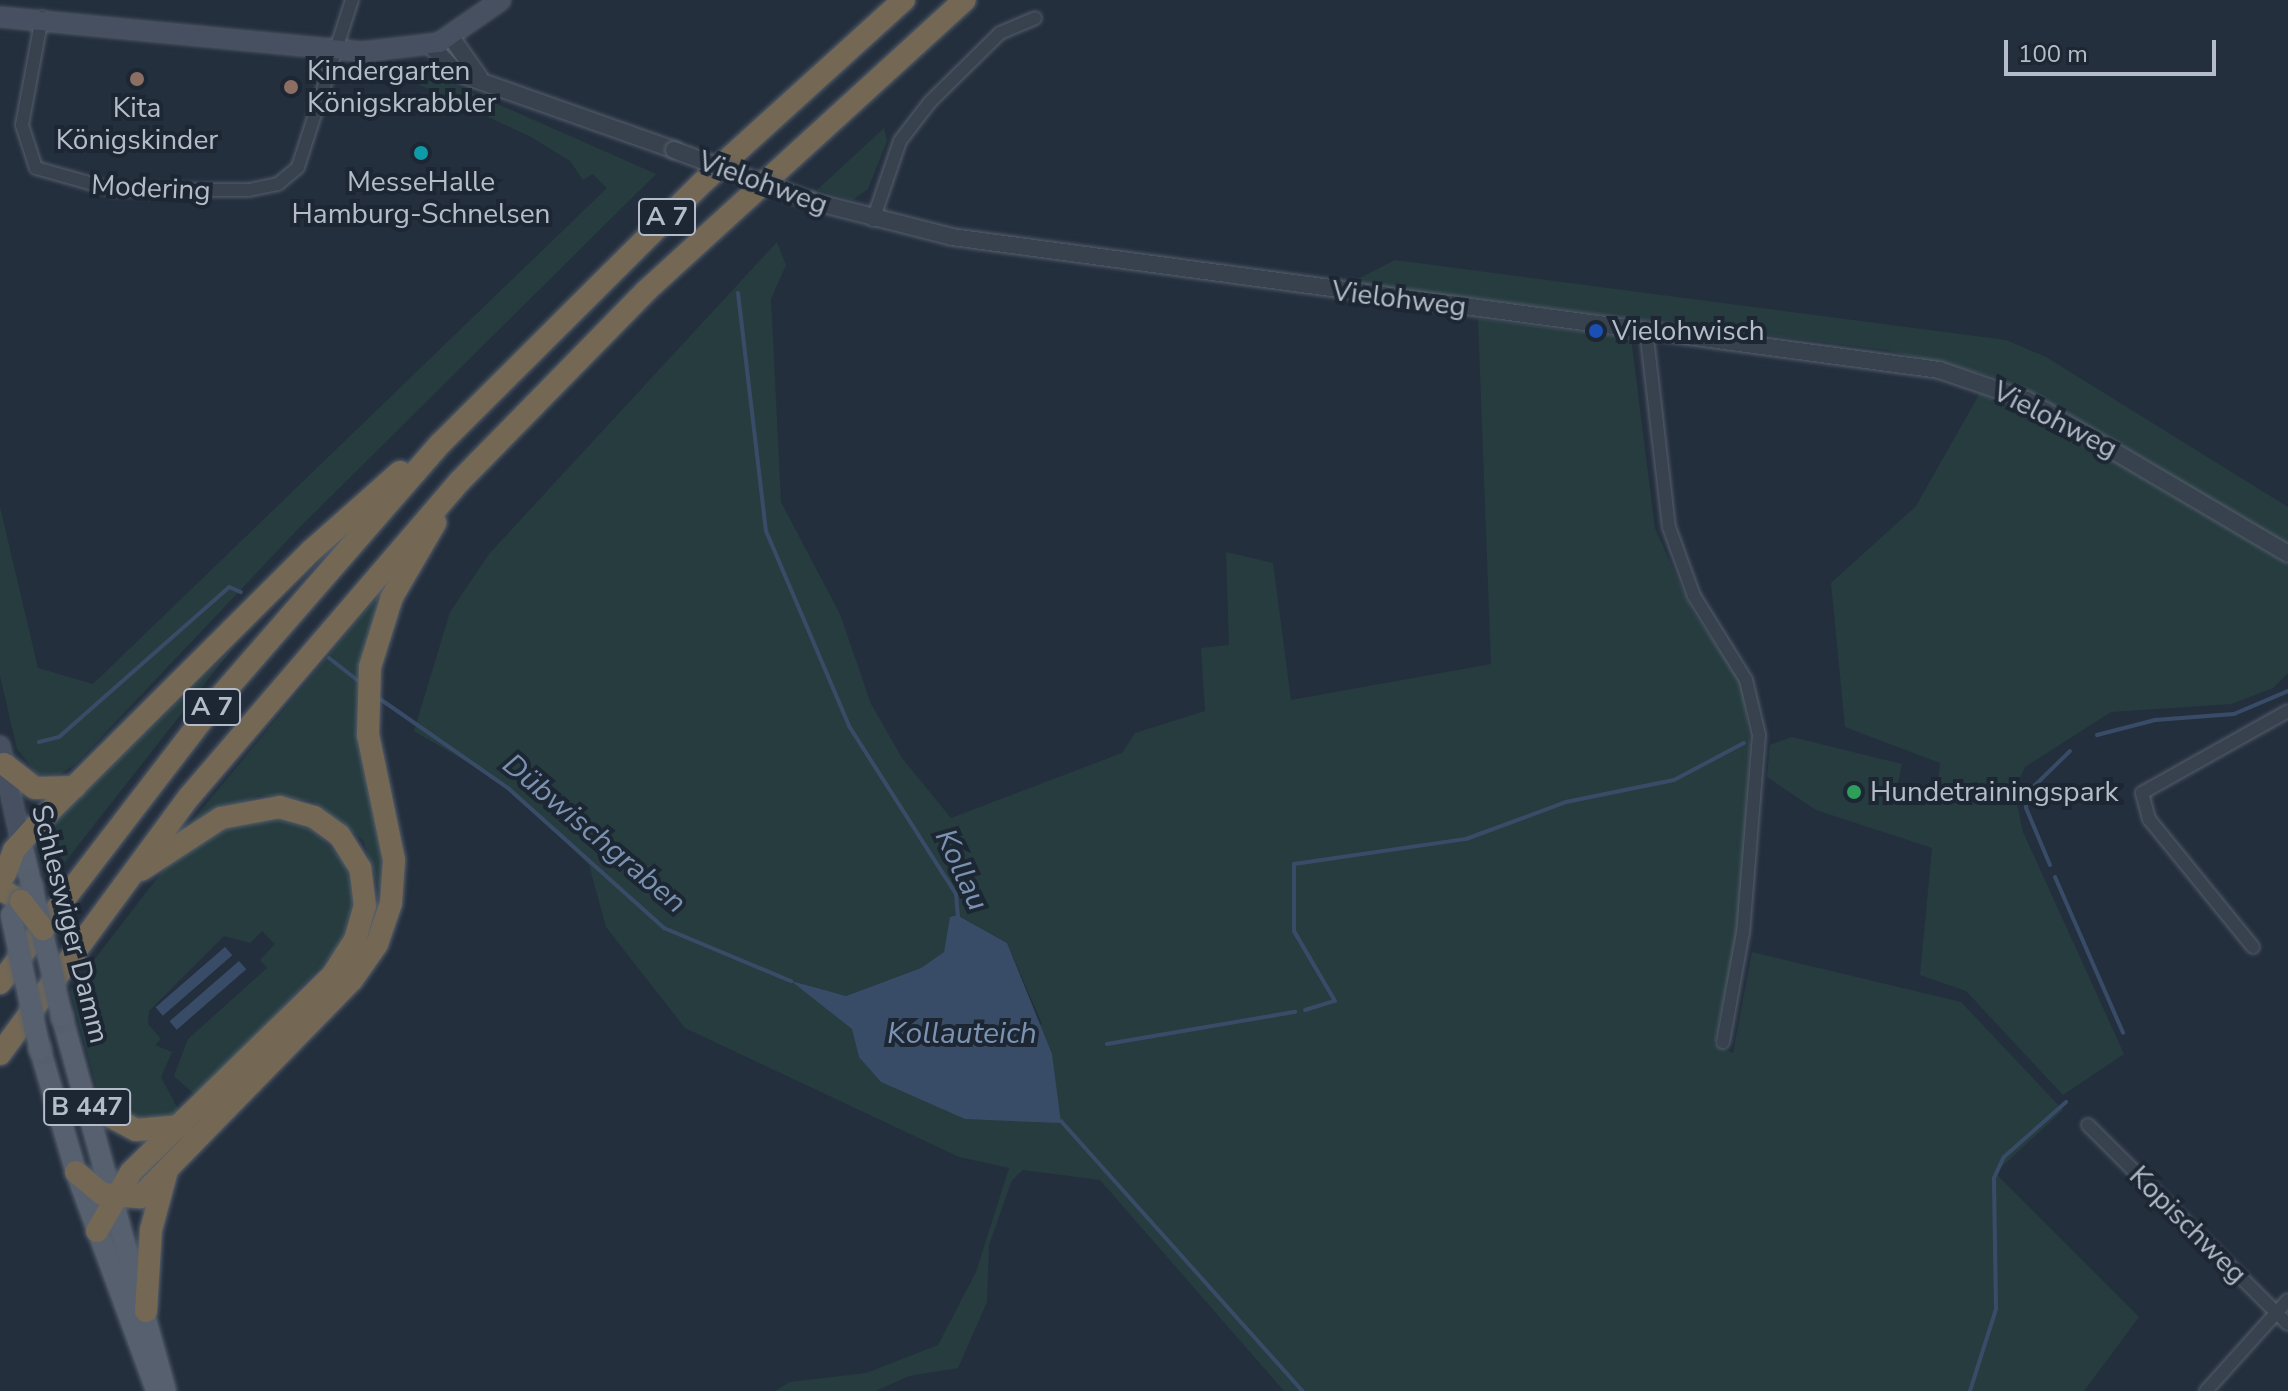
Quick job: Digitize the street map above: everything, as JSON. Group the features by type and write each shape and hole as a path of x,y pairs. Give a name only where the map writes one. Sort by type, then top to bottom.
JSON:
{"highway":[{"name":"A 7","path":"0,983 219,698 440,444 703,182 904,0"},
{"name":"A 7","path":"0,1054 124,882 310,650 459,482 647,290 965,0"},
{"path":"43,929 13,893 10,845 75,787 311,551 440,444"},
{"path":"76,1172 112,1197 140,1197 352,980 383,931 394,860 368,735 370,667 392,597 459,482"},
{"path":"2,755 35,788 75,787"},
{"path":"97,1231 112,1197 343,962 360,928 364,880 334,830 270,806 207,826 124,882"},
{"path":"87,1104 136,1130 181,1126"},
{"path":"146,1311 151,1230 168,1168"}],"main road":[{"path":"0,17 42,17 331,51 431,46 451,37 501,0"},
{"name":"Schleswiger Damm","path":"2,755 10,845"},
{"name":"Schleswiger Damm","path":"13,893 40,1049 76,1172 157,1391"},
{"name":"Schleswiger Damm","path":"43,929 62,1017 166,1391"}],"street":[{"name":"Modering","path":"42,17 22,125 28,157 51,177 114,190 249,190 284,181 301,161 331,51 352,0"},
{"path":"873,220 900,141 930,102 1000,33 1035,18"},
{"name":"Vielohweg","path":"451,37 467,68 488,82"},
{"name":"Vielohweg","path":"431,46 446,67 811,201 873,220 1358,295 1886,360 1986,384 2064,420 2288,554"},
{"path":"1646,329 1669,527 1694,596 1746,680 1759,735 1743,932 1723,1042"},
{"path":"2253,947 2149,819 2142,793 2159,777 2288,711"},
{"name":"Kopischweg","path":"2088,1125 2288,1324"},
{"path":"2206,1391 2288,1300"}],"green space":[{"path":"441,79 656,174 297,530 76,764 60,774 37,774 17,749 0,676 0,507 38,668 93,684 607,188 593,174 583,180 570,161 531,137 418,84"},
{"path":"884,128 887,141 868,189 853,200 817,190"},
{"path":"777,242 786,265 771,299 781,502 840,614 871,704 902,758 951,818 1122,753 1135,733 1205,711 1201,648 1229,645 1226,552 1273,563 1291,700 1491,664 1478,319 1631,338 1655,528 1692,611 1742,682 1750,744 1739,929 1714,1044 1733,1053 1752,952 1961,1002 2063,1110 1995,1173 2139,1317 2084,1391 1284,1391 1100,1180 1023,1170 1012,1180 989,1245 987,1302 958,1368 909,1376 876,1391 775,1391 790,1382 866,1373 938,1345 976,1272 1009,1168 959,1157 685,1028 606,927 589,865 510,787 414,731 450,612 489,554","holes":["958,915 1007,943 1042,1024 859,1057 853,1029 794,983 846,996 921,968 944,952 951,916"]},
{"path":"1395,260 2006,340 2046,357 2288,507 2288,546 2068,413 1989,375 1886,350 1350,283"},
{"path":"1980,393 2058,428 2288,564 2288,673 2273,688 2231,704 2111,712 2025,767 2014,791 2023,832 2124,1054 2063,1095 1966,991 1920,975 1932,848 1816,810 1767,777 1770,745 1792,737 1902,764 1898,783 1937,797 1940,763 1845,727 1831,583 1916,506"},
{"path":"391,580 374,624 383,900 363,840 313,801 259,795 183,832"},
{"path":"233,648 47,885 35,842"},
{"path":"277,819 315,831 345,863 354,900 340,946 202,1093 193,1093 174,1076 188,1039 267,968 260,960 275,944 262,931 250,943 224,936 149,1011 148,1024 161,1039 155,1045 172,1052 161,1077 180,1113 139,1122 98,1092 70,991 172,859 215,828"}],"water":[{"name":"Kollauteich","path":"957,915 1007,943 1052,1054 1061,1123 965,1119 881,1082 859,1057 852,1029 791,981 846,996 921,968 944,952 950,917"},
{"path":"225,947 232,955 163,1016 156,1007"},
{"path":"239,961 246,969 177,1030 170,1021"}],"waterway":[{"name":"Kollau","path":"738,293 766,531 849,726 956,894 958,917"},
{"name":"Dübwischgraben","path":"39,742 59,737 229,587 241,592"},
{"name":"Dübwischgraben","path":"329,658 360,682"},
{"path":"2097,735 2155,720 2234,714 2288,691"},
{"name":"Dübwischgraben","path":"380,699 508,788 664,928 791,981"},
{"path":"1305,1010 1335,1001 1294,931 1294,864 1466,839 1566,802 1674,780 1744,743"},
{"path":"2050,865 2026,808 2027,793 2070,751"},
{"path":"2055,877 2123,1033"},
{"path":"1107,1044 1295,1012"},
{"path":"1970,1391 1996,1309 1994,1178 2004,1157 2066,1102"},
{"name":"Kollau","path":"1061,1121 1302,1391"}],"place":[{"name":"Kita Königskinder","path":"137,79"},
{"name":"Kindergarten Königskrabbler","path":"291,87"},
{"name":"MesseHalle Hamburg-Schnelsen","path":"421,153"},
{"name":"Vielohwisch","path":"1596,331"},
{"name":"Hundetrainingspark","path":"1854,792"}]}
